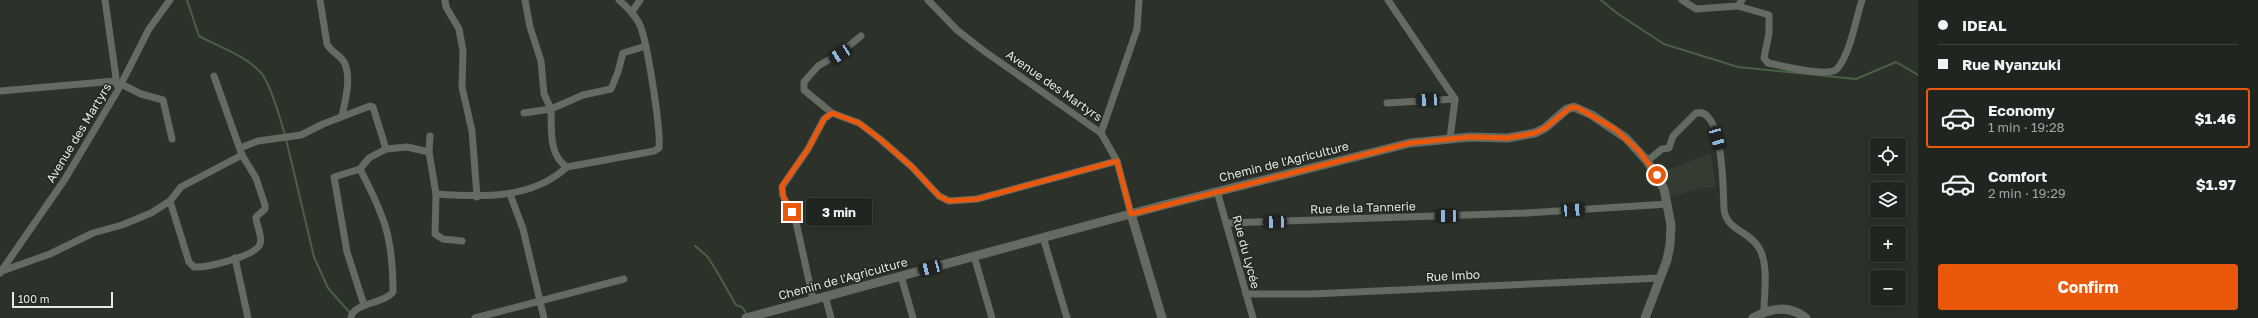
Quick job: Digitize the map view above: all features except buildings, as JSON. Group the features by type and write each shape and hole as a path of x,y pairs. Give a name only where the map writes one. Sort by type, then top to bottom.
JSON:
{"street":[{"path":"105,0 118,85"},
{"name":"Avenue des Martyrs","path":"1,272 65,179 149,29 170,0"},
{"path":"320,0 327,44 330,50 341,58 345,66 346,92 342,116"},
{"path":"445,0 446,7 458,29 463,51 462,87 472,131 477,197"},
{"path":"525,0 530,27 541,61 544,94 551,109 553,149 556,157 567,167"},
{"path":"436,194 477,197 510,194 546,184 567,167 654,151 659,148 646,46 640,24 632,12 619,0"},
{"path":"632,12 640,0"},
{"name":"Avenue des Martyrs","path":"928,0 957,30 984,51 1101,132 1117,161 1131,214"},
{"path":"1101,132 1137,30 1139,0"},
{"path":"1388,0 1455,99 1450,139"},
{"path":"1682,0 1696,9 1738,6 1770,14 1769,33 1764,58 1768,62 1826,72 1837,69 1852,36 1862,0"},
{"path":"1738,6 1742,0"},
{"path":"861,36 840,54 818,66 804,82 804,90 832,113 859,123 875,135 912,167 939,196 949,201 977,199 1117,161"},
{"path":"524,113 551,109 584,95 611,89 618,72 622,53 646,46"},
{"path":"170,201 189,262 194,266 200,267 235,258 258,248 261,243 256,217 265,209 265,205 256,178 241,151 214,76"},
{"path":"0,91 118,85 141,94 163,100 172,139"},
{"path":"1386,103 1455,99"},
{"path":"1,272 50,254 93,233 136,220 170,201 181,187 258,141 302,135 342,116 370,106 374,107 386,148"},
{"name":"Chemin de l'Agriculture","path":"746,318 1217,191 1410,143 1470,137 1508,138 1535,133 1545,128 1567,109 1574,107 1615,129 1647,161 1657,175 1668,204 1670,245 1660,278 1645,318"},
{"path":"813,299 796,222 783,196 782,186 808,149 824,119 832,113"},
{"path":"1647,161 1662,149 1669,148 1673,136 1696,113 1704,113 1708,117 1714,128 1720,148 1725,217 1733,227 1755,241 1760,249 1764,269 1764,311"},
{"path":"430,136 429,152 436,194 434,234 443,239 462,240"},
{"path":"364,305 348,252 333,180 336,176 360,169 369,158 386,148 407,147 429,152"},
{"path":"351,318 353,313 364,305 385,300 392,292 392,259 384,218 360,169"},
{"name":"Rue du Lycée","path":"1217,191 1253,318"},
{"path":"510,194 526,242 544,318"},
{"name":"Rue de la Tannerie","path":"1227,224 1526,213 1668,204"},
{"path":"1131,214 1162,318"},
{"path":"1043,237 1067,318"},
{"path":"974,256 992,318"},
{"path":"235,258 248,318"},
{"path":"901,276 913,318"},
{"name":"Rue Imbo","path":"1246,294 1311,294 1660,278"},
{"path":"475,318 624,279"},
{"path":"825,296 832,318"},
{"path":"1753,318 1764,311 1776,309 1789,310 1799,313 1806,318"}],"shaded area":[{"path":"1711,153 1716,187 1701,188 1671,197 1662,172"}],"waterway":[{"path":"187,0 199,36 241,57 262,74 272,94 285,135"},
{"path":"1601,0 1618,14 1664,44 1738,67 1856,79 1896,62 1918,75"},
{"path":"286,139 314,257 328,288 351,314"},
{"path":"695,246 707,256 736,305 742,307 748,316"}],"route":[{"path":"792,212 783,196 782,186 808,149 824,119 832,113 859,123 880,139 912,167 939,196 949,201 961,202 1018,189 1117,161 1131,214 1410,143 1470,137 1508,138 1535,133 1545,128 1571,107 1578,108 1592,115 1615,129 1639,151 1657,175"}]}
